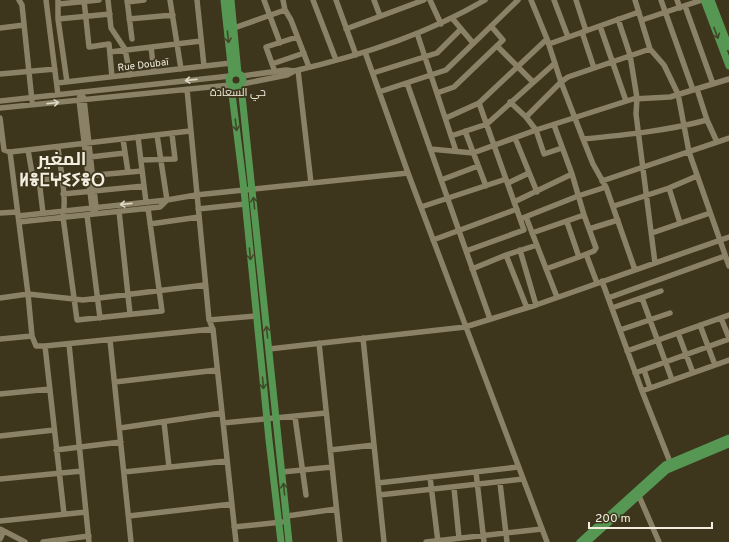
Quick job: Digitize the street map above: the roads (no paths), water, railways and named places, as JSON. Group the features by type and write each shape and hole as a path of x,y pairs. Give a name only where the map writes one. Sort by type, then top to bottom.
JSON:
{"main road":[{"path":"224,0 230,63 236,75 243,80 242,85 252,189 289,542"},
{"path":"231,0 236,75"},
{"path":"703,0 729,66"},
{"path":"711,0 729,47"},
{"path":"236,75 229,80 244,190 266,418 281,542"},
{"path":"230,85 235,88 242,85"},
{"path":"580,542 661,468 670,462 729,438"},
{"path":"587,542 663,473 672,467 729,444"}],"street":[{"path":"19,0 22,5 33,105"},
{"path":"46,0 58,95"},
{"path":"67,82 58,19 58,2 99,0"},
{"path":"108,0 111,28 125,50 130,75"},
{"path":"132,39 127,1 144,0"},
{"path":"170,0 181,69"},
{"path":"197,0 204,66"},
{"path":"264,0 280,43"},
{"path":"283,0 284,10 291,20 309,67"},
{"path":"313,0 336,60"},
{"path":"336,0 356,55"},
{"path":"374,0 380,16"},
{"path":"346,29 424,0"},
{"path":"430,0 441,24"},
{"path":"0,102 236,75 296,70 356,55 417,33 441,24 485,0"},
{"path":"379,92 446,70 518,0"},
{"path":"533,0 561,82 583,139 593,164 606,187 614,206 635,270"},
{"path":"554,0 568,37"},
{"path":"576,0 594,68"},
{"path":"635,0 650,49 664,65 678,94 689,152 729,266"},
{"path":"661,0 716,142"},
{"path":"677,0 682,7 713,84"},
{"path":"642,20 703,0"},
{"path":"84,1 89,46 109,44 112,77"},
{"path":"234,28 284,10"},
{"path":"446,118 479,103 518,66 548,42 584,32 639,12"},
{"path":"58,19 110,14"},
{"path":"129,19 173,15"},
{"path":"452,18 473,43"},
{"path":"618,19 630,55 637,98 636,114 655,263"},
{"path":"0,28 24,26"},
{"path":"437,93 454,87 503,40 491,26"},
{"path":"600,26 626,101"},
{"path":"373,74 438,53 461,29"},
{"path":"417,33 456,151"},
{"path":"275,72 266,47 298,37"},
{"path":"110,52 201,41"},
{"path":"151,46 154,72"},
{"path":"498,46 533,82"},
{"path":"526,117 561,82 568,78 650,49"},
{"path":"365,52 408,173 547,542"},
{"path":"272,64 304,53"},
{"name":"Rue Doubaï","path":"57,83 230,63"},
{"path":"451,136 486,124 555,63"},
{"path":"0,74 55,68"},
{"path":"242,85 287,75 296,70"},
{"path":"296,70 311,183"},
{"path":"430,149 473,153 536,130 626,101 637,98 670,96 729,79"},
{"path":"407,83 490,319"},
{"path":"0,108 230,85"},
{"path":"187,89 205,285 209,320 213,330 236,542"},
{"path":"81,92 94,210"},
{"path":"510,102 526,117 536,130 544,154 562,148"},
{"path":"479,103 514,202 537,245 557,297"},
{"path":"0,118 4,150 10,152 190,131"},
{"path":"583,139 639,134 684,126 707,120"},
{"path":"546,269 594,251 596,248 584,215 572,174 554,125"},
{"path":"465,131 486,186"},
{"path":"141,160 175,159 172,134"},
{"path":"157,135 167,200"},
{"path":"138,137 146,202"},
{"path":"515,138 536,192"},
{"path":"602,181 729,138"},
{"path":"123,139 128,172"},
{"path":"86,143 90,157 90,175"},
{"path":"58,147 62,178 63,217 77,320 162,311 148,208"},
{"path":"28,150 32,173 39,180 43,213"},
{"path":"10,152 32,336 36,346 213,330"},
{"path":"90,157 125,153"},
{"path":"441,180 478,166"},
{"path":"39,180 142,171"},
{"path":"0,213 18,217 63,217 87,215 94,210 196,195 408,173"},
{"path":"421,207 529,173"},
{"path":"514,202 572,174"},
{"path":"614,206 647,196 697,176"},
{"path":"63,194 144,186"},
{"path":"523,218 578,196 606,187"},
{"path":"669,188 680,223"},
{"path":"18,217 64,211 119,211 160,207 167,200"},
{"path":"198,209 245,204"},
{"path":"433,240 517,209"},
{"path":"119,211 130,314"},
{"path":"652,233 710,213"},
{"path":"87,215 100,318"},
{"path":"532,234 584,215"},
{"path":"150,224 199,217"},
{"path":"466,251 524,230 523,218"},
{"path":"589,229 618,220"},
{"path":"567,222 579,257"},
{"path":"269,349 466,327 536,305 729,237"},
{"path":"472,269 506,255 537,245"},
{"path":"520,250 536,305"},
{"path":"586,254 608,298 635,373 670,462"},
{"path":"506,255 527,308"},
{"path":"608,298 725,256"},
{"path":"0,298 28,294 83,300 205,285"},
{"path":"612,308 661,291"},
{"path":"642,298 672,380"},
{"path":"620,330 670,313"},
{"path":"627,351 729,315"},
{"path":"209,320 256,316"},
{"path":"635,373 729,339 721,318"},
{"path":"700,326 715,365"},
{"path":"678,333 693,373"},
{"path":"0,339 32,336"},
{"path":"363,338 384,542"},
{"path":"110,340 131,542"},
{"path":"319,343 340,542"},
{"path":"43,542 89,539 70,344"},
{"path":"45,346 64,514"},
{"path":"642,391 729,360"},
{"path":"115,382 217,370"},
{"path":"644,370 650,388"},
{"path":"0,394 50,388"},
{"path":"120,428 222,413"},
{"path":"223,423 326,413"},
{"path":"295,417 306,495"},
{"path":"164,422 169,467"},
{"path":"0,436 54,430"},
{"path":"56,450 121,442"},
{"path":"330,450 374,445"},
{"path":"124,472 227,461"},
{"path":"282,472 332,467"},
{"path":"378,483 518,467"},
{"path":"0,479 82,471"},
{"path":"476,472 483,539"},
{"path":"430,477 438,541"},
{"path":"379,495 500,483 523,479"},
{"path":"500,483 507,542"},
{"path":"454,488 459,538"},
{"path":"639,496 658,542"},
{"path":"128,516 232,504"},
{"path":"234,527 279,522 336,509"},
{"path":"0,521 86,512"},
{"path":"426,542 459,538 483,539 506,533 542,529"},
{"path":"0,539 2,530 25,542"}],"district":[{"name":"حي السعادة","path":"238,92"},
{"name":"المغير ⵍⴻⵎⵖⵉⵢⴻⵔ","path":"62,169"}]}
